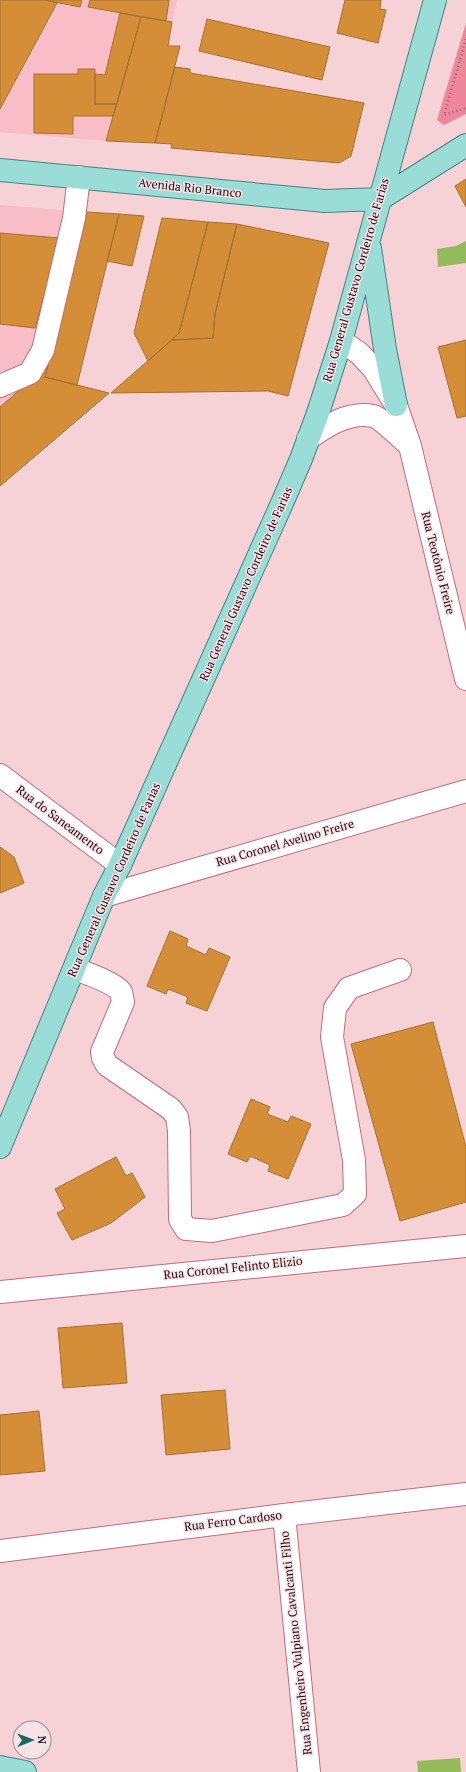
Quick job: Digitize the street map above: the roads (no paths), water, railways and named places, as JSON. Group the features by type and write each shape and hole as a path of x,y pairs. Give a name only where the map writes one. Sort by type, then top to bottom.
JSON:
{"main road":[{"name":"Rua General Gustavo Cordeiro de Farias","path":"0,1147 104,896 120,865 286,494 308,439 341,341 435,0"},
{"path":"380,199 466,145"},
{"name":"Avenida Rio Branco","path":"0,170 325,201 380,199"},
{"path":"369,239 382,335 396,405"},
{"path":"0,1767 24,1772"}],"street":[{"path":"0,386 30,373 43,350 74,218 79,177"},
{"name":"Rua Teotônio Freire","path":"341,341 359,353 373,368 396,405 410,446 466,679"},
{"path":"308,439 332,423 356,416 374,416 410,446"},
{"name":"Rua do Saneamento","path":"0,775 120,865"},
{"name":"Rua Coronel Avelino Freire","path":"104,896 466,791"},
{"path":"75,969 93,975 118,989 122,994 123,1002 102,1052 103,1058 107,1065 171,1109 177,1117 179,1131 180,1219 186,1229 212,1231 343,1205 355,1194 354,1160 332,1037 335,1008 349,988 400,970"},
{"name":"Rua Coronel Felinto Elizio","path":"0,1292 466,1246"},
{"name":"Rua Ferro Cardoso","path":"0,1551 284,1515 466,1494"},
{"name":"Rua Engenheiro Vulpiano Cavalcanti Filho","path":"284,1515 309,1772"}]}
